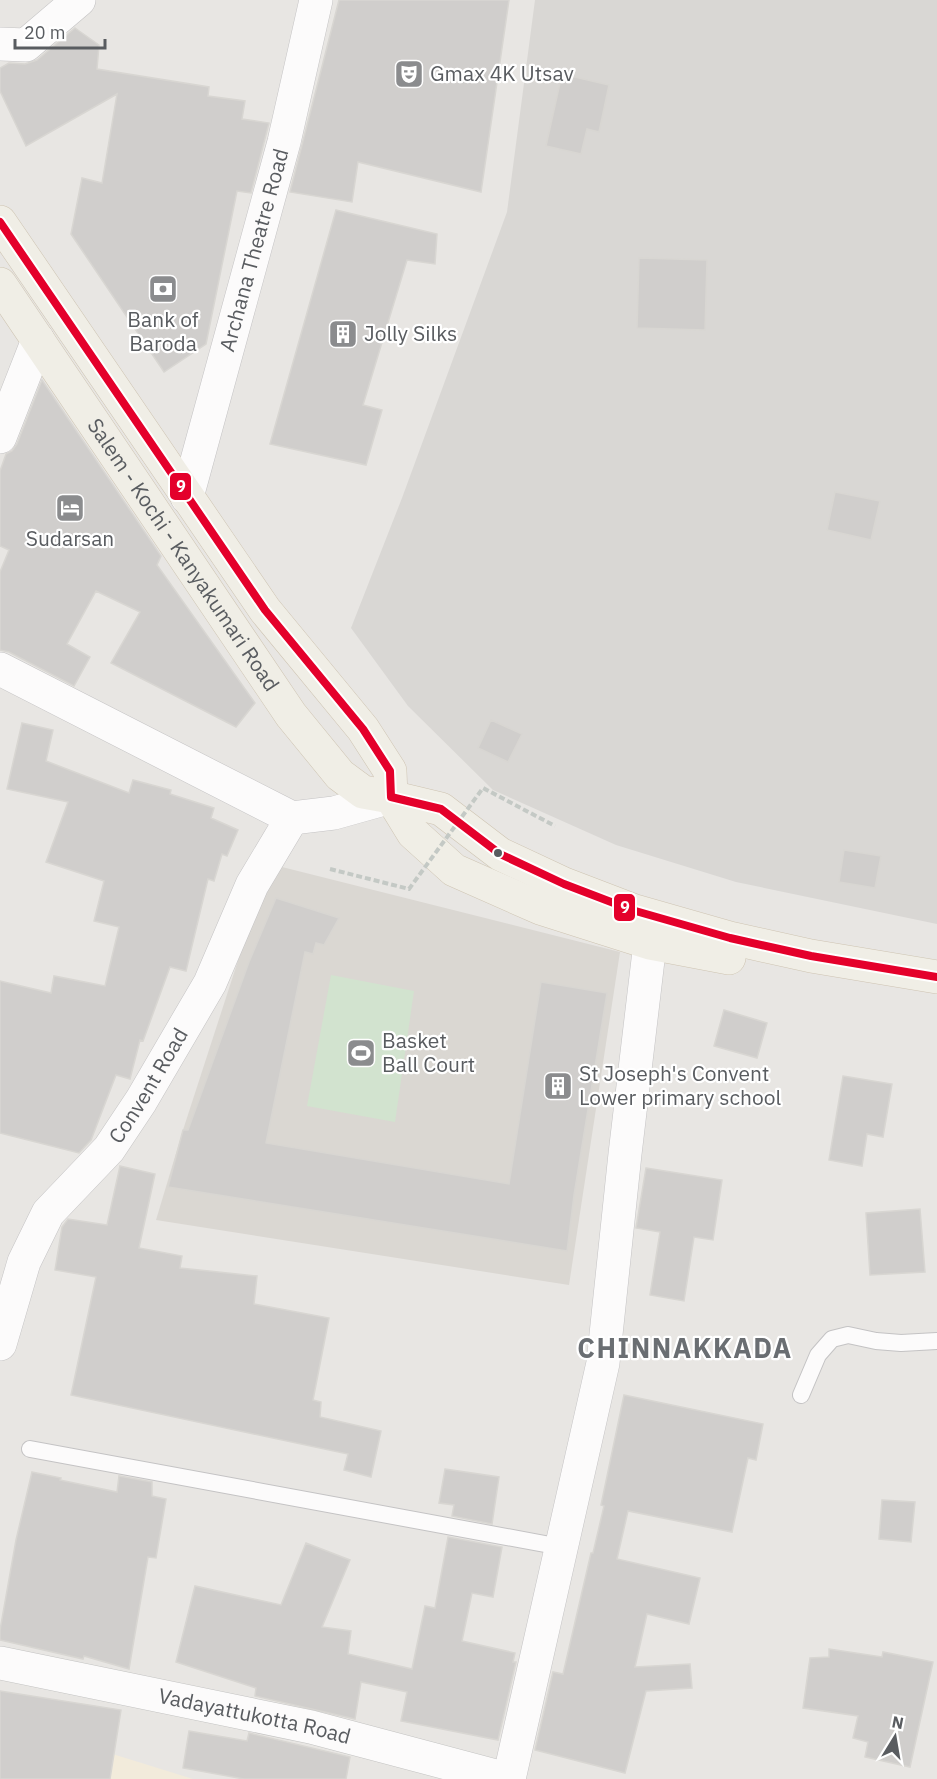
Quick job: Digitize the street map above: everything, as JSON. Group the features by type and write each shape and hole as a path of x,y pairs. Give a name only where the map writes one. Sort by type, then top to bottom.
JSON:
{"main road":[{"name":"Salem - Kochi - Kanyakumari Road","path":"0,222 265,610 363,729 390,771 391,796 412,833 454,870 540,908 650,943 937,1000"},
{"name":"Salem - Kochi - Kanyakumari Road","path":"0,284 291,715 340,775 363,792 391,796 441,809 500,854 564,884 632,910 741,941 811,956 937,977"}],"street":[{"path":"0,44 26,45 80,0"},
{"name":"Archana Theatre Road","path":"187,497 284,142 316,0"},
{"path":"0,437 38,340"},
{"path":"0,669 292,818 334,813 391,796"},
{"name":"Convent Road","path":"0,1344 12,1260 48,1213 109,1149 158,1072 210,983 252,885 292,818"},
{"path":"508,1779 603,1363 650,943"},
{"name":"Vadayattukotta Road","path":"0,1663 311,1727 508,1779"}],"lane":[{"path":"801,1395 818,1355 832,1339 848,1335 901,1343 937,1341"},
{"path":"30,1449 561,1546"}],"path":[{"path":"330,869 409,889 483,788 555,826"}],"shaded area":[{"path":"535,0 937,0 937,924 736,882 616,845 493,790 408,706 351,628 402,498 507,212"},
{"path":"274,865 620,952 569,1285 156,1220 259,896"},
{"path":"0,1719 193,1779 0,1779"}],"green space":[{"name":"Basket Ball Court","path":"331,975 414,991 395,1122 307,1106"}],"building":[{"name":"Gmax 4K Utsav","path":"339,0 509,0 481,192 358,162 352,202 290,192"},
{"path":"75,28 99,45 97,69 209,87 208,96 245,101 242,119 269,123 251,193 237,191 206,344 164,372 71,234 82,178 102,183 117,94 26,146 0,91 0,68 9,63 25,64 37,60"},
{"path":"562,74 609,85 599,132 587,129 581,154 546,146"},
{"name":"Jolly Silks","path":"336,210 437,234 435,264 407,260 363,405 382,410 366,465 270,444"},
{"path":"639,258 707,260 705,330 637,328"},
{"path":"42,380 161,556 157,565 255,703 236,727 111,663 140,612 96,591 67,644 90,657 74,686 9,652 0,650 0,572 9,550 0,546 0,471 6,454 12,451 17,444"},
{"path":"835,492 880,501 871,540 827,530"},
{"path":"491,720 522,734 508,762 478,748"},
{"path":"22,723 53,730 46,761 129,793 133,780 171,790 170,794 214,808 211,818 238,830 227,856 222,854 214,881 208,879 186,971 170,967 143,1041 140,1040 130,1079 116,1075 91,1140 79,1153 0,1133 0,981 51,993 54,976 105,986 119,927 94,921 104,881 46,862 68,802 7,789"},
{"path":"844,850 881,856 875,888 839,882"},
{"path":"276,898 339,918 324,945 316,943 313,954 305,952 266,1143 509,1184 541,982 607,993 567,1251 168,1187 183,1130 188,1130 249,962"},
{"path":"724,1010 767,1023 757,1058 714,1046"},
{"path":"843,1076 892,1084 883,1137 867,1134 862,1166 829,1160"},
{"path":"120,1166 155,1174 139,1248 182,1256 180,1268 257,1276 254,1304 329,1318 313,1400 321,1402 320,1417 381,1431 371,1477 344,1470 348,1454 71,1395 96,1277 55,1270 62,1227 68,1219 107,1225"},
{"path":"646,1168 722,1180 713,1240 694,1237 684,1301 650,1295 660,1232 636,1228"},
{"path":"920,1209 925,1272 870,1275 866,1213"},
{"path":"624,1395 763,1424 756,1460 748,1458 732,1532 628,1511 617,1559 700,1578 689,1624 647,1614 635,1667 690,1664 692,1688 646,1691 625,1773 535,1750 553,1672 563,1674 604,1506 601,1505"},
{"path":"445,1469 499,1477 492,1524 452,1516 454,1505 439,1503"},
{"path":"32,1472 117,1492 119,1476 152,1482 152,1496 166,1499 156,1558 148,1557 129,1669 84,1656 83,1659 0,1640 16,1540"},
{"path":"882,1500 915,1502 911,1542 879,1539"},
{"path":"448,1537 502,1547 493,1597 472,1593 462,1641 515,1653 513,1662 516,1662 498,1740 401,1721 407,1692 361,1682 355,1719 255,1696 256,1688 176,1662 195,1586 281,1605 306,1543 350,1560 322,1627 351,1631 348,1654 412,1669 425,1606 435,1608"},
{"path":"829,1649 882,1657 883,1652 933,1662 910,1767 865,1757 868,1742 853,1738 858,1716 803,1708 810,1658 829,1657"},
{"path":"0,1691 121,1710 110,1779 0,1779"},
{"path":"189,1731 247,1741 249,1733 350,1757 346,1779 244,1779 183,1768"}],"transit line":[{"name":"9","path":"0,222 265,610 363,729 390,771 391,797 441,809 500,854 564,884 632,910 730,938 811,956 937,977"}],"place":[{"name":"Gmax 4K Utsav","path":"409,74"},
{"name":"Bank of Baroda","path":"163,289"},
{"name":"Jolly Silks","path":"343,334"},
{"name":"Sudarsan","path":"70,508"},
{"name":"Basket Ball Court","path":"361,1053"},
{"name":"St Joseph's Convent Lower primary school","path":"558,1086"}],"district":[{"name":"CHINNAKKADA","path":"685,1349"}]}
